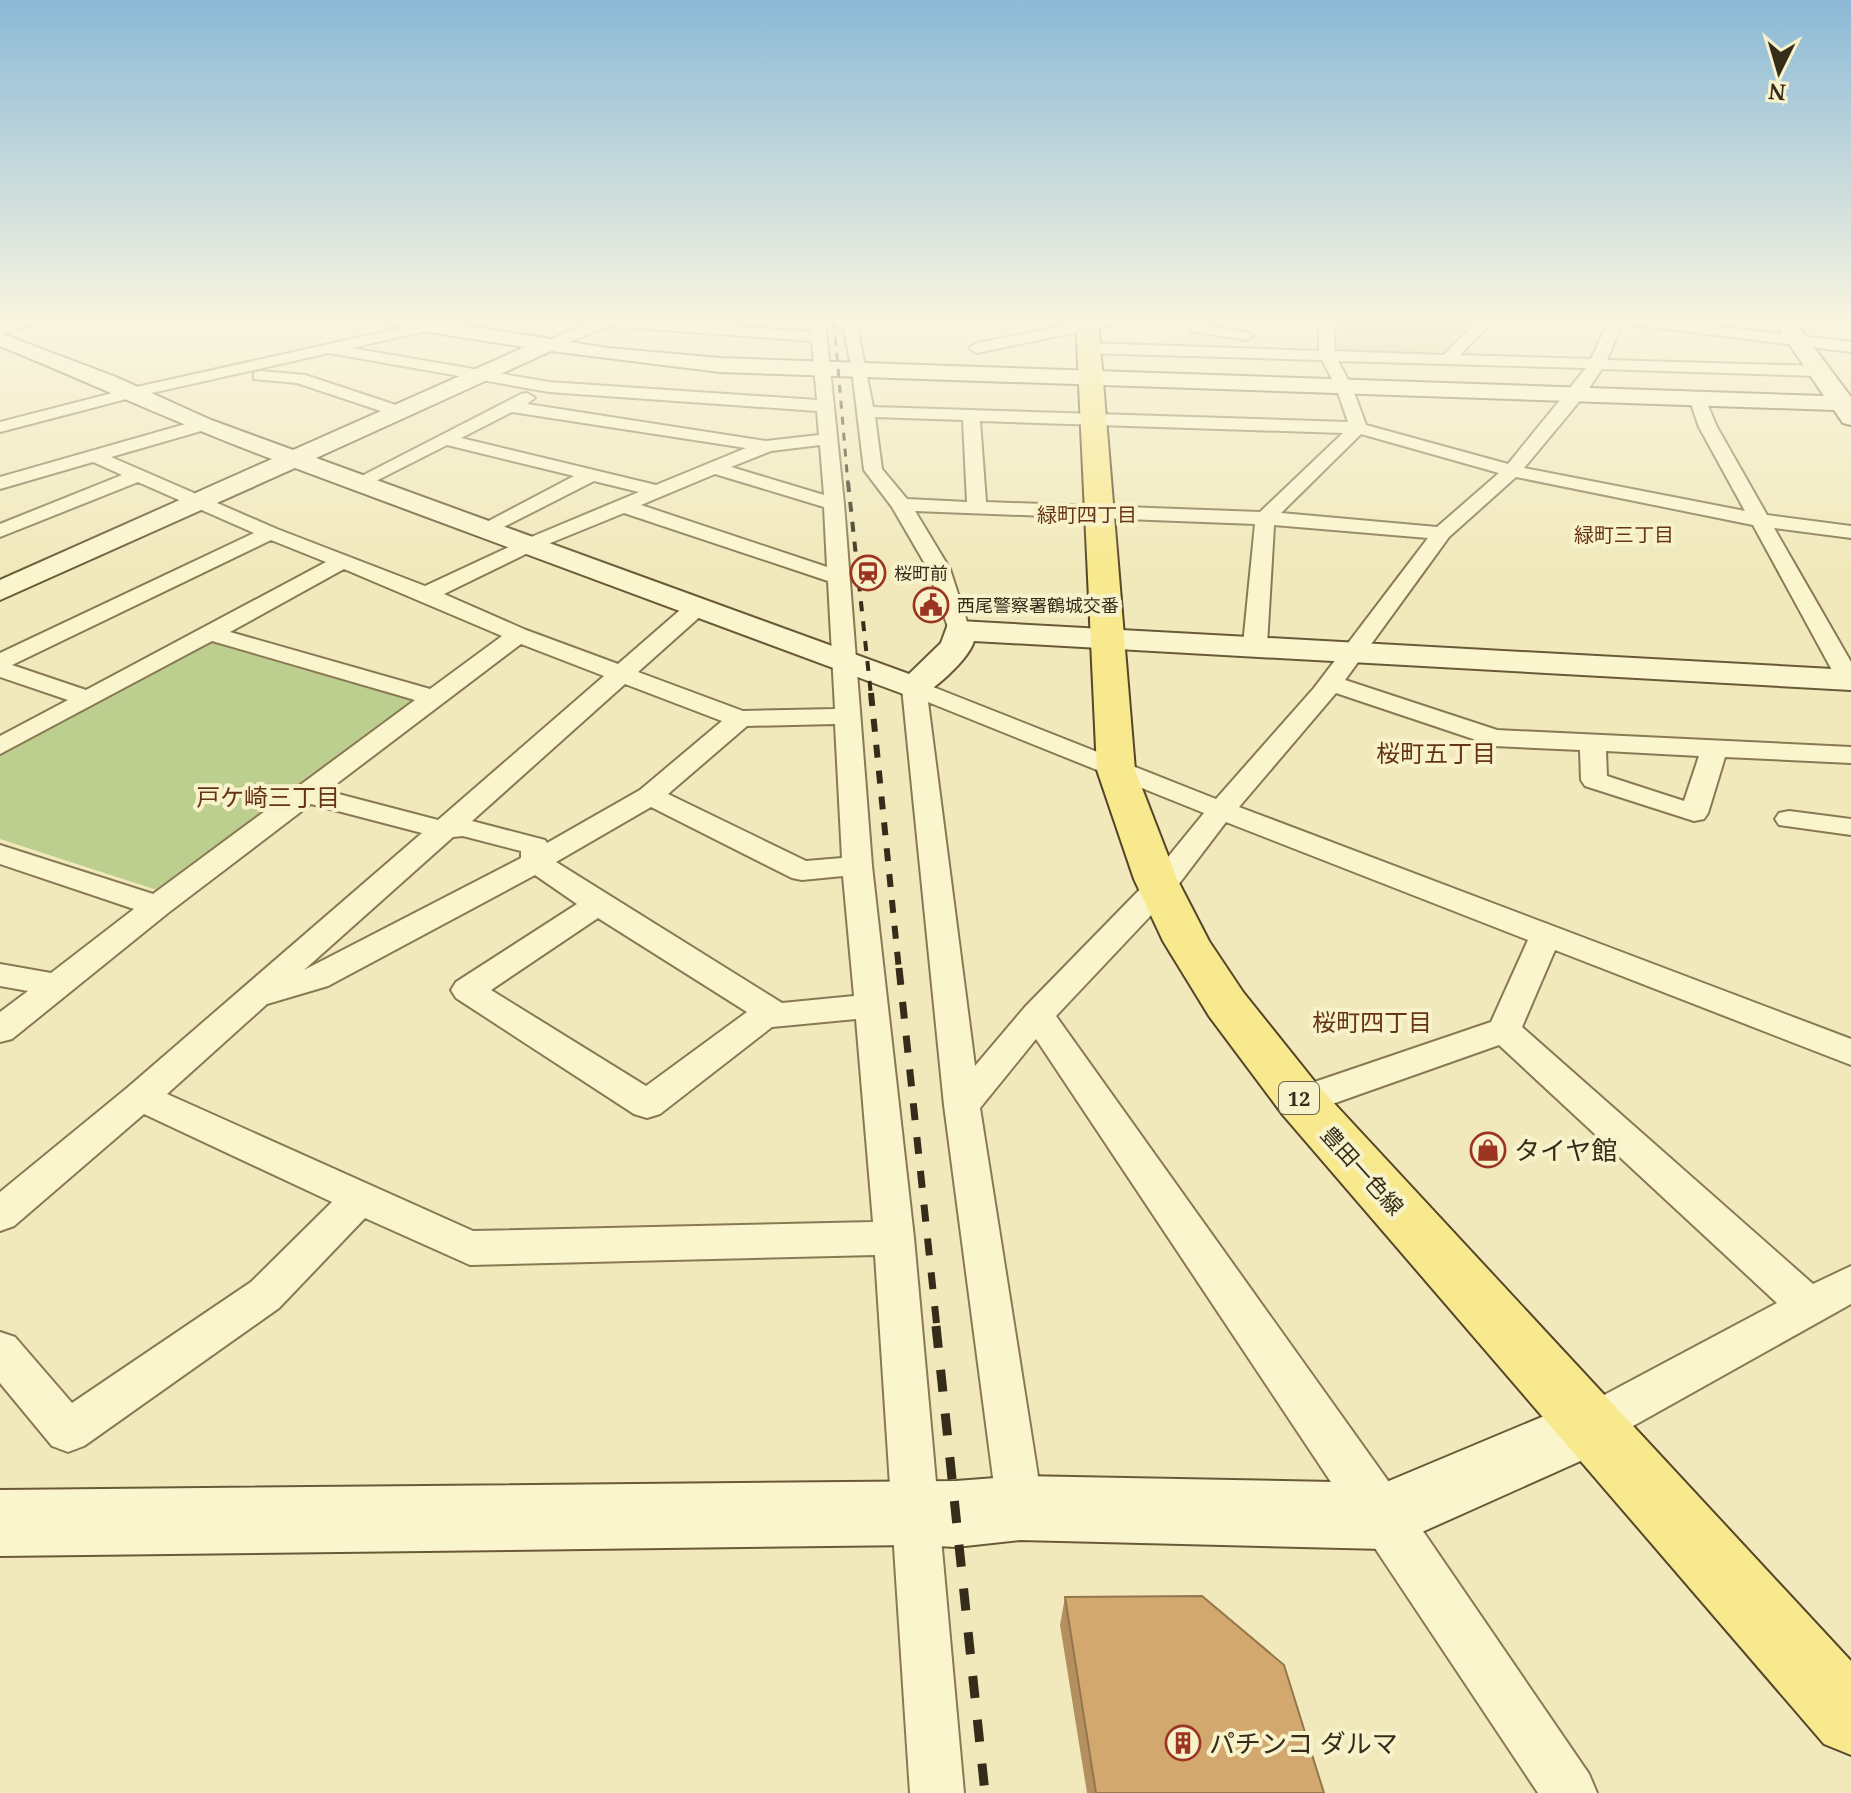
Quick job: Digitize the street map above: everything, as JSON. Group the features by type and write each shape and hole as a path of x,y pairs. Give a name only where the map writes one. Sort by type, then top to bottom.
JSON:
{"main road":[{"name":"豊田一色線","path":"1094,405 1116,770 1135,827 1185,940 1240,1025 1301,1101 1851,1717"}],"street":[{"path":"0,427 79,405"},
{"path":"157,405 202,425 914,688 1116,770 1851,1052"},
{"path":"377,405 399,412"},
{"path":"0,591 416,405"},
{"path":"357,483 515,405"},
{"path":"806,405 825,406 857,866 894,1238 937,1793"},
{"path":"865,405 873,470 901,505 939,569 959,631 957,646 914,688"},
{"path":"866,412 971,416 993,405"},
{"path":"1275,405 1512,471 1759,520 1851,532"},
{"path":"1350,405 1358,428"},
{"path":"962,1105 1037,1015 1161,886 1221,810 1330,683 1442,533 1512,471 1568,405"},
{"path":"1700,405 1708,427 1850,681"},
{"path":"1797,405 1847,408"},
{"path":"511,407 767,446 826,439"},
{"path":"971,416 977,506"},
{"path":"0,483 202,425"},
{"path":"1255,645 1265,518 1358,428"},
{"path":"448,440 657,491"},
{"path":"426,594 531,544 767,446"},
{"path":"97,457 270,533 426,594 518,635 740,719 845,716"},
{"path":"714,468 834,504"},
{"path":"488,529 591,475"},
{"path":"0,531 136,476"},
{"path":"901,505 1265,518 1442,533"},
{"path":"623,506 838,577"},
{"path":"0,662 270,533"},
{"path":"0,746 342,562"},
{"path":"0,1215 140,1097 695,609"},
{"path":"959,631 1255,645 1850,681"},
{"path":"210,633 431,697"},
{"path":"0,1030 431,697 518,635"},
{"path":"0,669 87,698"},
{"path":"1330,683 1494,738 1851,755"},
{"path":"914,688 962,1105 1020,1508"},
{"path":"253,997 317,978 536,862 650,796 740,719"},
{"path":"1593,743 1594,780 1694,813 1714,749"},
{"path":"306,794 444,830 464,827 535,846 536,862"},
{"path":"650,796 802,871 857,866"},
{"path":"1789,819 1851,827"},
{"path":"0,854 157,906"},
{"path":"536,862 777,1015"},
{"path":"598,904 467,990 647,1104 764,1016 871,1006"},
{"path":"1301,1101 1504,1030 1546,935"},
{"path":"0,975 57,985"},
{"path":"1037,1015 1384,1516 1570,1793"},
{"path":"1504,1030 1809,1307"},
{"path":"140,1097 470,1248 894,1238"},
{"path":"0,1351 68,1431 265,1295 360,1198"},
{"path":"0,1523 956,1514 1020,1508 1384,1516 1592,1425 1851,1284"}],"green space":[{"path":"209,642 412,701 160,891 0,839 0,756"}],"building":[{"name":"パチンコ ダルマ","path":"1202,1596 1284,1665 1324,1793 1096,1793 1065,1597"}],"railway":[{"path":"841,405 848,484"},
{"path":"848,482 871,695"},
{"path":"871,693 899,970"},
{"path":"899,968 937,1328"},
{"path":"936,1326 985,1793"}],"place":[{"name":"桜町前","path":"868,573"},
{"name":"西尾警察署鶴城交番","path":"931,605"},
{"name":"タイヤ館","path":"1488,1150"},
{"name":"パチンコ ダルマ","path":"1183,1743"}],"district":[{"name":"緑町四丁目","path":"1087,514"},
{"name":"緑町三丁目","path":"1624,534"},
{"name":"桜町五丁目","path":"1436,752"},
{"name":"戸ケ崎三丁目","path":"268,796"},
{"name":"桜町四丁目","path":"1372,1021"}]}
